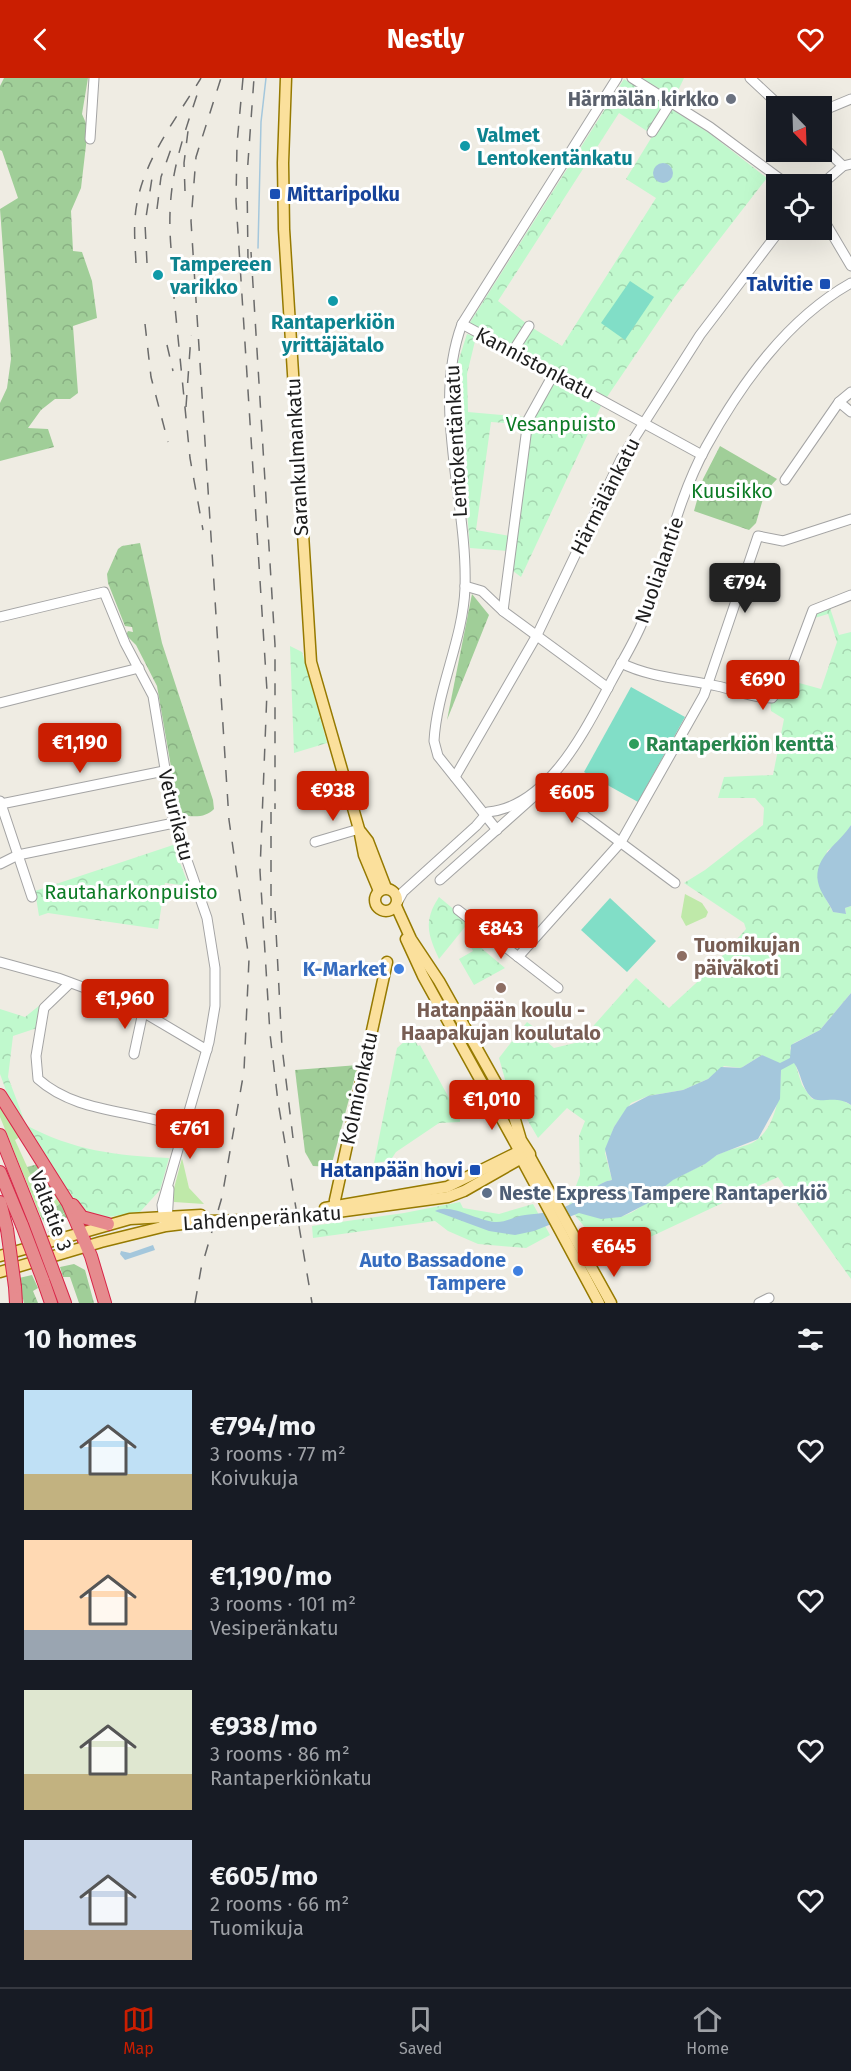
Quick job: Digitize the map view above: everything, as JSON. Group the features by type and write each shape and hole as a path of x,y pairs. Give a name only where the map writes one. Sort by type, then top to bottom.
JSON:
{"highway":[{"path":"0,1095 60,1190 82,1217 108,1224"},
{"name":"Valtatie 3","path":"0,1135 34,1220 49,1278 51,1303"},
{"name":"Valtatie 3","path":"0,1172 22,1225 64,1303"},
{"path":"60,1190 86,1246 105,1303"},
{"path":"0,1202 7,1229 16,1303"}],"main road":[{"name":"Sarankulmankatu","path":"286,78 283,163 284,229 308,636 315,682 359,829 364,855 391,898 419,969 520,1153"},
{"path":"391,898 411,939 439,981 513,1113 520,1153 553,1207 599,1303"},
{"name":"Kolmionkatu","path":"334,1210 387,962"},
{"name":"Lahdenperänkatu","path":"4,1253 108,1224 334,1210 448,1197 464,1191 520,1153"},
{"name":"Lahdenperänkatu","path":"0,1272 166,1219"},
{"path":"561,1223 611,1303"}],"street":[{"path":"90,139 94,78"},
{"name":"Lentokentänkatu","path":"484,815 436,752 434,735 465,586 449,378 452,355 462,324 617,78"},
{"path":"632,78 733,143 774,174"},
{"path":"750,78 769,96"},
{"path":"832,107 851,99"},
{"path":"652,132 671,102"},
{"path":"832,154 847,165 832,176"},
{"path":"832,235 851,266"},
{"name":"Härmälänkatu","path":"455,777 537,635 611,477 700,334 772,240"},
{"name":"Nuolialantie","path":"391,898 403,892 476,826 484,815 504,810 543,787 565,760 608,688 643,621 692,477 702,455 731,408 772,350 806,313 851,283"},
{"name":"Kannistonkatu","path":"462,324 702,455"},
{"path":"513,351 529,326"},
{"path":"503,611 528,420 553,375"},
{"path":"785,480 839,402 851,392"},
{"path":"839,402 851,412"},
{"path":"519,957 621,842 708,684 758,536 783,540 851,519"},
{"path":"465,586 482,591 503,611 608,688"},
{"name":"Veturikatu","path":"0,617 104,592 125,643 153,696 174,823 211,933 216,990 207,1050 169,1183 166,1219"},
{"path":"621,663 649,674 708,684 754,697 771,698 786,682 813,610 851,595"},
{"path":"0,703 139,668"},
{"path":"32,897 1,802 164,771"},
{"path":"440,880 543,787 557,800 585,816 675,883"},
{"path":"484,815 505,823"},
{"path":"484,815 497,830"},
{"path":"0,864 18,855 174,823"},
{"path":"315,842 359,829"},
{"path":"458,910 558,988"},
{"path":"0,962 70,983 143,1012 207,1050"},
{"path":"70,983 44,1008 36,1056 38,1078 84,1104 157,1119 186,1130"},
{"path":"134,1054 143,1012"},
{"path":"759,1303 769,1298"}],"green space":[{"path":"4,78 88,78 82,114 88,128 81,188 71,211 73,251 82,252 92,281 97,318 73,326 78,393 70,399 55,399 41,410 28,428 48,429 54,447 0,461 0,403 7,388 11,359 0,209 18,198 0,150 0,86"},
{"path":"640,78 684,78 675,97"},
{"path":"624,79 709,133 766,177 674,298 607,397 518,351 531,327 562,346 656,198 626,179 653,135 619,113 498,301 527,324 511,347 469,324"},
{"path":"630,281 654,297 625,340 601,323"},
{"path":"467,334 476,337 467,374 468,412 525,417 523,424 491,422 476,530 510,536 508,551 470,548 456,378 458,362"},
{"name":"Vesanpuisto","path":"553,380 601,406 521,577 513,571 530,432 534,417"},
{"name":"Kuusikko","path":"720,446 777,479 765,492 756,523 749,530 694,511 703,479"},
{"path":"140,543 162,643 213,800 214,809 202,816 188,816 179,813 157,686 136,645 126,635 128,631 133,632 132,627 125,626 108,583 107,574 118,549 122,546"},
{"path":"472,594 489,615 447,720"},
{"path":"829,605 839,635 851,632 851,825 844,838 827,851 821,890 833,912 846,913 845,908 851,906 851,993 820,1030 794,1043 790,1048 802,1085 812,1099 838,1098 851,1105 851,1279 778,1177 599,1261 591,1235 574,1214 616,1217 631,1213 674,1179 703,1165 717,1155 757,1140 770,1123 774,1113 781,1070 762,1055 741,1068 724,1066 708,1079 683,1090 648,1096 631,1103 614,1127 605,1153 612,1180 569,1205 580,1175 579,1136 585,1121 567,1108 538,1138 506,1083 499,1058 527,1022 548,1038 546,1041 554,1048 579,1042 636,978 669,1008 708,972 746,929 744,923 684,883 705,870 763,825 764,808 755,798 718,798 724,777 773,775 784,719 771,711 770,694 792,681 821,689 837,642 828,614 811,619 813,614"},
{"path":"290,646 302,652 327,743 294,753"},
{"name":"Rantaperkiön kenttä","path":"631,687 685,717 638,802 584,772"},
{"name":"Rautaharkonpuisto","path":"173,845 189,886 165,883 158,929 48,913 39,916 35,891"},
{"path":"685,894 702,903 708,912 706,917 686,926 681,917"},
{"path":"439,897 469,922 439,959 432,943 429,921"},
{"path":"610,898 656,941 627,972 581,930"},
{"path":"474,942 505,968 474,985 459,959 473,951 470,945"},
{"path":"40,1005 37,1028 13,1036 8,1077 25,1122 7,1093 0,1074 0,1009 25,1017"},
{"path":"412,1035 418,1046 420,1045 460,1118 460,1122 439,1123 396,1152 390,1161 374,1163 397,1048"},
{"path":"358,1065 331,1167 313,1166 305,1152 295,1070"},
{"path":"0,1101 20,1137 15,1140 30,1173 34,1172 53,1186 62,1202 52,1210 40,1215 0,1117"},
{"path":"27,1125 43,1134 95,1150 131,1156 169,1158 160,1190 140,1212 102,1218 88,1216 74,1202"},
{"path":"182,1158 189,1188 204,1204 174,1202 173,1192"},
{"path":"38,1164 53,1186 42,1190 34,1173 30,1174 27,1167"},
{"path":"62,1202 69,1216 47,1233 65,1212 47,1227 40,1215 52,1210"},
{"path":"460,1202 463,1208 499,1214 533,1204 550,1235 526,1248 478,1244 448,1231 435,1221 313,1238 312,1226 404,1213"},
{"path":"74,1264 85,1270 94,1303 79,1303 70,1277 63,1277 60,1267"},
{"path":"32,1275 38,1288 33,1291 38,1303 24,1303 23,1299 19,1301 19,1278"}],"water":[{"path":"663,163 670,166 673,173 670,180 663,183 656,180 653,173 656,166"},
{"path":"851,825 851,906 845,908 846,914 833,912 819,886 818,873 823,858"},
{"path":"851,993 851,1105 839,1100 818,1100 811,1097 794,1063 781,1070 780,1099 758,1139 717,1155 705,1164 673,1180 654,1195 650,1202 621,1217 601,1219 579,1213 534,1231 515,1235 489,1231 435,1211 448,1209 497,1222 552,1211 569,1205 606,1181 612,1180 605,1149 614,1127 627,1107 648,1096 683,1090 708,1079 721,1067 741,1068 762,1055 780,1063 790,1058 791,1045 820,1030"},
{"path":"153,1245 155,1250 125,1260 120,1254 121,1251 130,1253"}],"waterway":[{"path":"258,248 261,122 266,78"}],"railway":[{"path":"136,263 135,218 141,186 163,138 201,78"},
{"path":"195,1303 201,1269 222,1197 244,1071 249,959 229,820 191,221 196,157 221,78"},
{"path":"243,78 237,144 236,201 267,691 260,871 270,1034 278,1102 312,1303"},
{"path":"248,261 247,176 254,78"},
{"path":"171,248 170,206 175,170 197,95"},
{"path":"185,191 184,163 189,123"},
{"path":"157,209 161,177 171,149"},
{"path":"147,263 145,224 152,178"},
{"path":"251,252 275,645 275,809"},
{"path":"173,287 190,458 203,530"},
{"path":"145,324 151,377 168,442"},
{"path":"186,407 191,335"},
{"path":"167,345 173,371"},
{"path":"271,800 271,920"},
{"path":"275,911 282,1047 293,1138"}],"place":[{"name":"Härmälän kirkko","path":"731,99"},
{"name":"Valmet Lentokentänkatu","path":"465,146"},
{"name":"Mittaripolku","path":"275,194"},
{"name":"Tampereen varikko","path":"158,275"},
{"name":"Talvitie","path":"825,284"},
{"name":"Rantaperkiön yrittäjätalo","path":"333,301"},
{"name":"Rantaperkiön kenttä","path":"634,744"},
{"name":"Tuomikujan päiväkoti","path":"682,956"},
{"name":"K-Market","path":"399,969"},
{"name":"Hatanpään koulu - Haapakujan koulutalo","path":"501,988"},
{"name":"Hatanpään hovi","path":"475,1170"},
{"name":"Neste Express Tampere Rantaperkiö","path":"487,1193"},
{"name":"Auto Bassadone Tampere","path":"518,1271"}]}
